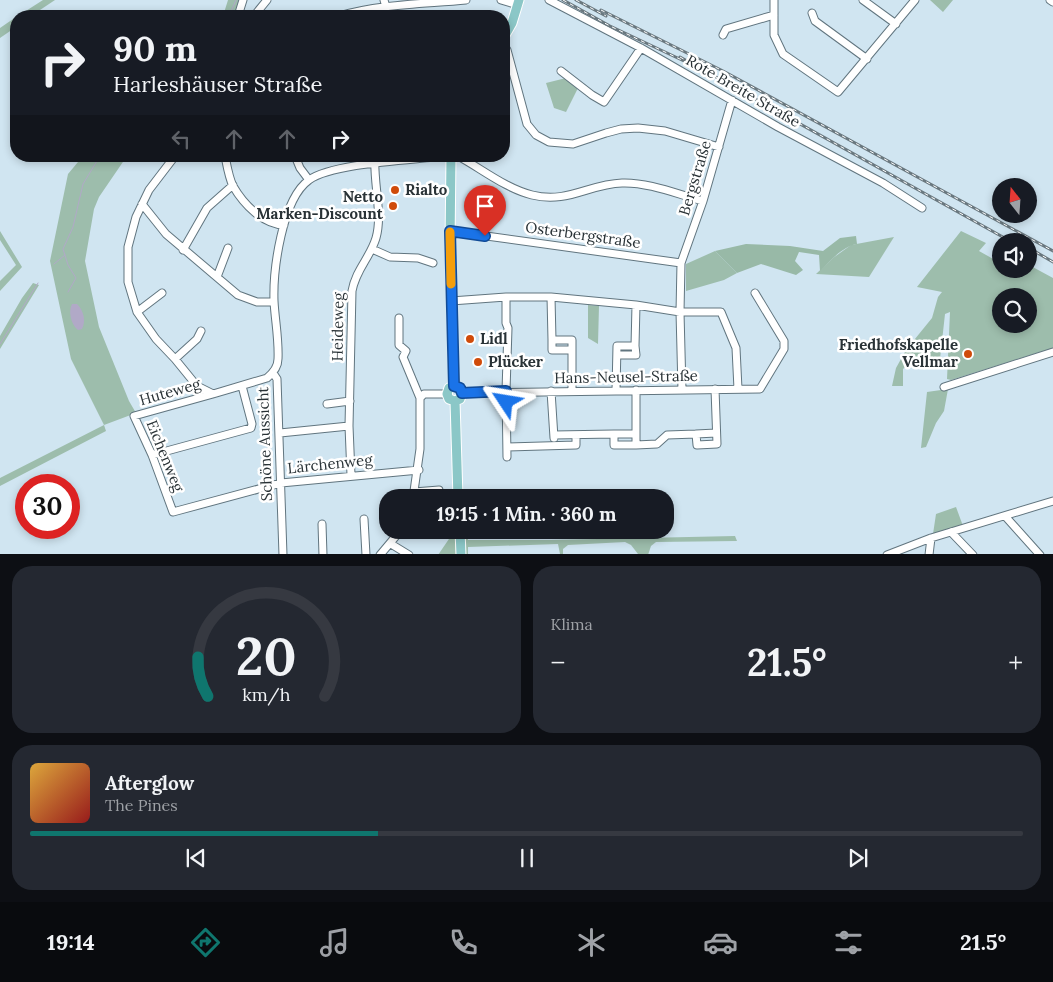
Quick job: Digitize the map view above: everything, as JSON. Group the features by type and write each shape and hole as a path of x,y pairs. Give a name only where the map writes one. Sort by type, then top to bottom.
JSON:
{"main road":[{"path":"510,26 518,2"},
{"path":"451,162 450,231 454,386"},
{"path":"451,398 460,399 462,393 460,388 454,386 449,388 457,489"},
{"path":"460,539 460,554"}],"street":[{"path":"259,10 267,0"},
{"path":"362,10 385,4 466,0"},
{"path":"501,0 518,2"},
{"name":"Rote Breite Straße","path":"549,0 641,48 778,128 883,183 922,208"},
{"path":"774,0 774,35 783,54 838,92 915,0"},
{"path":"862,0 896,24"},
{"path":"812,13 815,21 867,59"},
{"path":"723,35 726,29 774,15"},
{"path":"561,71 604,102 641,48"},
{"path":"510,61 528,124 536,135 549,142 573,144 621,129 638,128 665,131 719,147"},
{"name":"Bergstraße","path":"682,390 680,312 682,263 703,201 732,100"},
{"path":"170,162 160,174 136,217 128,247 128,282 137,312 156,339 176,359 197,386 213,394"},
{"path":"227,162 233,186 257,215 274,225 284,225"},
{"path":"297,162 309,180"},
{"name":"Schöne Aussicht","path":"283,554 277,379 273,373 278,360 274,279 284,225 290,205 298,191 309,180 331,170 365,162"},
{"name":"Heideweg","path":"351,475 349,426 352,291 357,273 377,237 378,218 374,162"},
{"path":"468,162 510,187 532,195 561,197 609,184 637,183 703,201"},
{"path":"183,250 207,208 233,186"},
{"path":"142,204 166,234 238,295 257,302 274,302"},
{"name":"Osterbergstraße","path":"450,231 682,263"},
{"path":"217,277 228,248"},
{"path":"372,249 390,257 418,258 433,263"},
{"path":"137,312 162,293"},
{"name":"Hans-Neusel-Straße","path":"462,393 760,389 784,349 784,341 755,293"},
{"path":"451,301 506,297 551,297 636,305 680,312 721,312 736,348 738,389"},
{"path":"506,297 506,322 508,328 506,391 507,457"},
{"path":"551,297 552,340 572,340 572,392"},
{"path":"616,390 617,346 635,346 636,305"},
{"path":"399,318 399,345 406,351 403,357 420,398 420,449 415,489"},
{"path":"176,359 196,339 201,331"},
{"path":"944,387 1053,352"},
{"name":"Huteweg","path":"134,416 242,386 267,378 273,373"},
{"path":"152,455 251,428 252,424 242,386"},
{"path":"696,434 697,445 717,444 715,389"},
{"path":"636,390 636,444"},
{"path":"551,391 554,445"},
{"path":"420,398 424,394 451,398"},
{"path":"327,404 350,401"},
{"name":"Eichenweg","path":"134,416 152,455 173,512 281,483"},
{"path":"280,434 349,426"},
{"path":"614,434 614,445 657,444 667,435 716,434"},
{"path":"554,435 636,434"},
{"path":"507,447 576,446 576,435"},
{"name":"Lärchenweg","path":"281,483 418,470"},
{"path":"887,554 928,539 1053,501"},
{"path":"1005,516 1040,554"},
{"path":"364,520 366,554"},
{"path":"322,524 323,554"},
{"path":"951,532 973,554"},
{"path":"380,554 395,539"},
{"path":"928,539 929,554"},
{"path":"391,544 408,554"}],"green space":[{"path":"43,0 55,0 40,10 27,10"},
{"path":"228,0 240,0 237,10 225,10"},
{"path":"930,0 953,0 943,12"},
{"path":"10,21 10,31 0,38 0,28"},
{"path":"566,78 578,88 566,112 554,108 546,83"},
{"path":"78,162 123,162 99,197 94,209 85,261 99,327 129,401 136,413 104,425 71,359 50,261 68,174"},
{"path":"0,231 22,267 0,291 0,281 16,265 0,240"},
{"path":"961,231 986,243 979,251 992,258 992,278 1037,278 1037,269 1053,278 1053,348 951,380 947,379 950,312 945,314 940,359 914,359 903,369 903,386 892,386 896,368 906,350 932,318 938,297 942,292 917,287"},
{"path":"856,236 857,244 842,251 820,271 819,255 799,252 795,261 803,270 796,275 761,264 737,273 715,251 746,244 790,246 823,251 840,238"},
{"path":"894,237 869,277 816,274 851,245"},
{"path":"715,251 737,273 724,280 686,291 686,264"},
{"path":"33,283 39,285 0,349 0,336"},
{"path":"588,305 599,306 598,344 588,338"},
{"path":"948,389 944,411 936,423 926,447 921,448 927,392"},
{"path":"104,425 106,431 23,474 15,474 15,478 0,486 0,478"},
{"path":"956,507 963,526 933,534 936,514"},
{"path":"735,536 737,541 656,542 651,546 648,554 638,554 631,545 625,542 568,545 563,549 563,554 560,554 558,544 468,547 468,554 439,554 449,539 674,539 674,537"}],"shaded area":[{"path":"72,304 77,304 83,313 84,323 82,329 78,330 72,321 70,310"}],"waterway":[{"path":"232,10 236,0"},
{"path":"68,292 76,278 68,265 63,249 73,227 83,184 96,162"},
{"path":"54,264 65,255"},
{"path":"0,344 38,283"}],"railway":[{"path":"563,0 610,26 684,61"},
{"path":"576,0 606,16"},
{"path":"601,10 725,72 1053,251"},
{"path":"680,57 996,233"},
{"path":"1037,253 1053,262"}],"slow traffic":[{"path":"450,232 451,284"}],"place":[{"name":"Rialto","path":"395,190"},
{"name":"Netto Marken-Discount","path":"393,206"},
{"name":"Lidl","path":"470,339"},
{"name":"Friedhofskapelle Vellmar","path":"968,354"},
{"name":"Plücker","path":"478,362"}],"route":[{"path":"485,236 450,231 454,386 460,388 462,393 506,391 506,402"}]}
